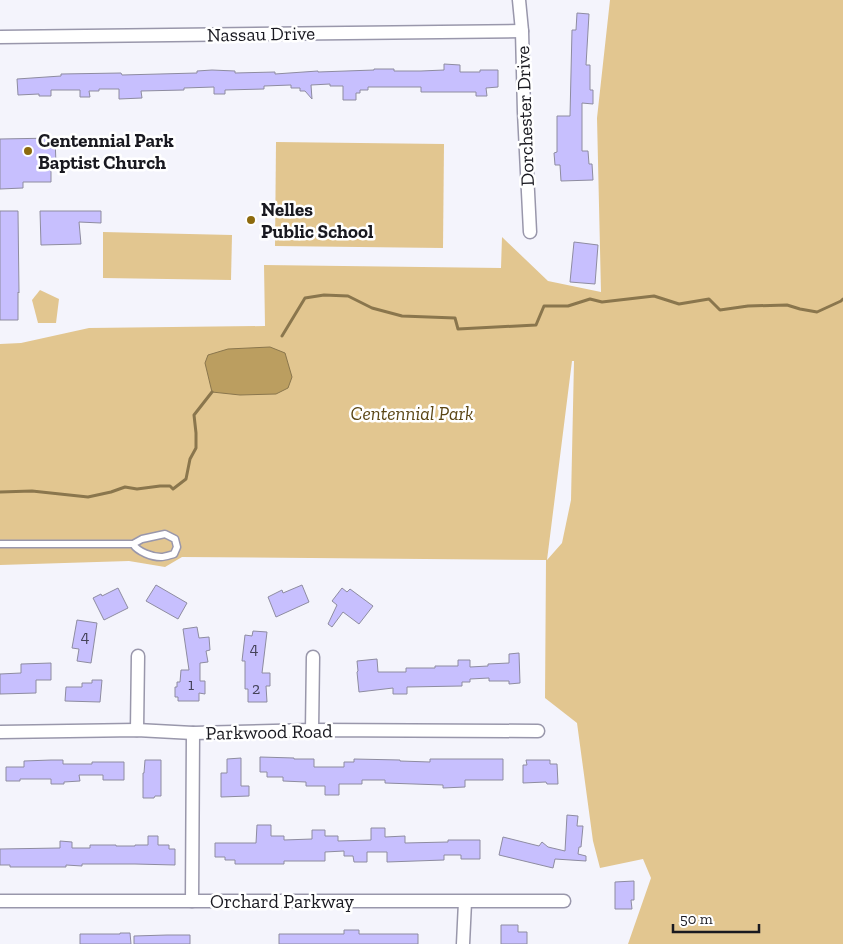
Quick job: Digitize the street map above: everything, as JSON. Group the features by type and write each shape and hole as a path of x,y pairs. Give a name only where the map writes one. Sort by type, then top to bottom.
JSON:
{"street":[{"name":"Dorchester Drive","path":"519,0 522,31 530,232"},
{"name":"Nassau Drive","path":"0,37 522,31"},
{"path":"138,656 138,730"},
{"path":"312,657 312,730"},
{"name":"Parkwood Road","path":"0,732 138,730 193,733 312,730 538,731"},
{"path":"192,901 193,733"},
{"name":"Orchard Parkway","path":"0,902 564,901"},
{"path":"462,944 465,902"}],"lane":[{"path":"0,544 133,544 142,539 164,534 175,539 177,547 174,554 162,557 137,550 133,544"}],"green space":[{"name":"Centennial Park","path":"610,0 843,0 843,944 628,944 651,878 643,859 600,868 593,841 577,723 545,698 546,560 182,557 165,567 129,561 0,565 0,344 21,343 89,328 265,326 264,265 501,268 502,237 548,281 601,292 597,118","holes":["572,361 574,361 571,500 562,543 547,560"]},
{"path":"276,142 444,144 443,248 275,246"},
{"path":"103,232 232,235 231,280 103,278"},
{"path":"40,290 59,299 56,323 38,323 32,300"}],"shaded area":[{"path":"270,347 285,353 292,377 288,388 276,394 240,395 212,392 205,363 208,355 228,349"}],"building":[{"path":"577,13 589,14 586,65 590,65 590,90 593,90 593,104 582,103 582,151 588,151 589,164 592,164 593,180 561,181 560,165 555,165 554,153 557,152 557,116 570,116 572,30 576,30"},
{"path":"444,64 460,65 460,72 498,70 498,87 486,88 487,96 476,96 476,92 421,92 421,87 368,87 368,90 360,90 360,93 356,93 356,100 343,100 343,86 330,86 330,84 311,85 312,99 305,91 300,91 300,88 291,88 291,85 264,86 264,89 225,90 225,94 214,94 214,87 141,91 142,98 119,99 119,89 89,91 90,97 80,97 80,90 51,90 51,96 39,96 39,94 18,95 17,79 61,76 61,74 121,73 122,75 197,73 197,71 212,70 235,71 235,73 275,72 275,74 374,69 421,71 444,70"},
{"name":"Centennial Park Baptist Church","path":"55,138 56,164 51,164 51,182 23,182 23,188 0,189 0,139"},
{"path":"0,211 18,211 18,320 0,320"},
{"path":"40,211 101,211 101,223 79,222 81,244 41,245"},
{"path":"574,242 598,245 595,284 570,282"},
{"path":"156,585 187,603 178,619 146,601"},
{"path":"302,585 309,602 276,617 268,597 282,590 283,593"},
{"path":"118,588 128,608 104,620 93,598"},
{"path":"342,588 347,592 350,589 373,606 359,624 343,612 332,627 328,624 337,605 332,601"},
{"path":"77,620 97,623 91,663 77,661 79,649 72,648"},
{"path":"197,627 199,638 209,637 210,650 206,651 208,662 200,663 200,681 205,681 205,694 199,693 199,701 178,701 178,697 175,697 175,687 177,687 177,682 180,682 181,670 189,670 183,629"},
{"path":"253,631 267,632 262,673 270,673 270,686 266,686 267,702 248,702 248,689 245,689 245,661 242,661 245,635 252,636"},
{"path":"519,653 520,683 509,684 509,681 489,681 489,678 470,679 470,682 462,682 462,686 407,687 407,694 393,694 393,688 359,692 357,661 377,659 378,672 406,672 406,668 458,666 458,660 470,660 470,667 509,663 509,654"},
{"path":"51,663 51,680 36,680 36,693 0,694 0,674 21,673 21,664"},
{"path":"92,680 102,680 100,702 65,701 66,687 82,687 82,683 92,683"},
{"path":"260,757 314,759 314,767 344,767 344,762 354,762 354,759 430,762 430,759 503,759 503,780 465,780 465,787 443,788 443,785 385,783 385,780 362,780 362,784 339,784 339,795 325,795 325,786 306,786 306,782 283,781 283,777 267,777 267,772 260,772"},
{"path":"241,758 241,786 249,786 249,796 221,797 221,773 227,773 227,759"},
{"path":"63,760 63,764 124,762 124,780 103,780 103,775 79,775 80,781 64,782 64,784 51,784 51,779 6,781 6,767 24,767 24,761"},
{"path":"145,760 161,760 161,796 143,798"},
{"path":"526,760 550,760 550,764 557,764 558,784 547,784 546,782 523,783 523,765 527,765"},
{"path":"567,815 578,816 577,826 583,826 581,847 579,847 578,854 586,856 586,861 555,859 553,868 499,855 503,837 539,846 542,842 548,847 565,851"},
{"path":"257,825 271,825 271,836 284,836 284,840 312,839 312,830 325,830 325,836 338,836 338,841 371,840 371,828 385,828 385,837 405,836 405,843 480,840 480,859 461,859 461,855 444,855 444,860 387,862 387,852 367,852 367,862 354,862 353,856 344,856 344,851 325,852 325,861 284,861 284,864 235,864 235,860 215,857 215,843 256,843"},
{"path":"148,836 158,836 158,845 169,845 169,849 175,849 175,865 82,864 82,866 66,865 66,867 10,867 10,865 0,865 0,849 60,848 60,841 72,842 72,848 90,848 90,845 148,845"},
{"path":"634,881 634,900 631,900 632,909 615,909 615,882"},
{"path":"501,925 518,925 518,932 527,932 527,944 501,944"},
{"path":"344,930 359,930 359,934 418,934 418,944 279,944 279,934 344,934"},
{"path":"130,933 131,944 80,944 80,934"},
{"path":"190,935 190,944 134,944 134,936"}],"waterway":[{"path":"282,336 305,298 324,295 348,296 372,308 402,316 455,318 458,329 536,325 544,306 568,306 590,299 602,302 654,296 679,304 709,299 720,310 748,306 787,305 817,312 843,299"},
{"path":"0,492 32,491 88,497 125,487 137,489 170,486 173,489 186,479 190,459 196,448 194,415 212,392"}],"place":[{"name":"Centennial Park Baptist Church","path":"28,151"},
{"name":"Nelles Public School","path":"251,220"}]}
